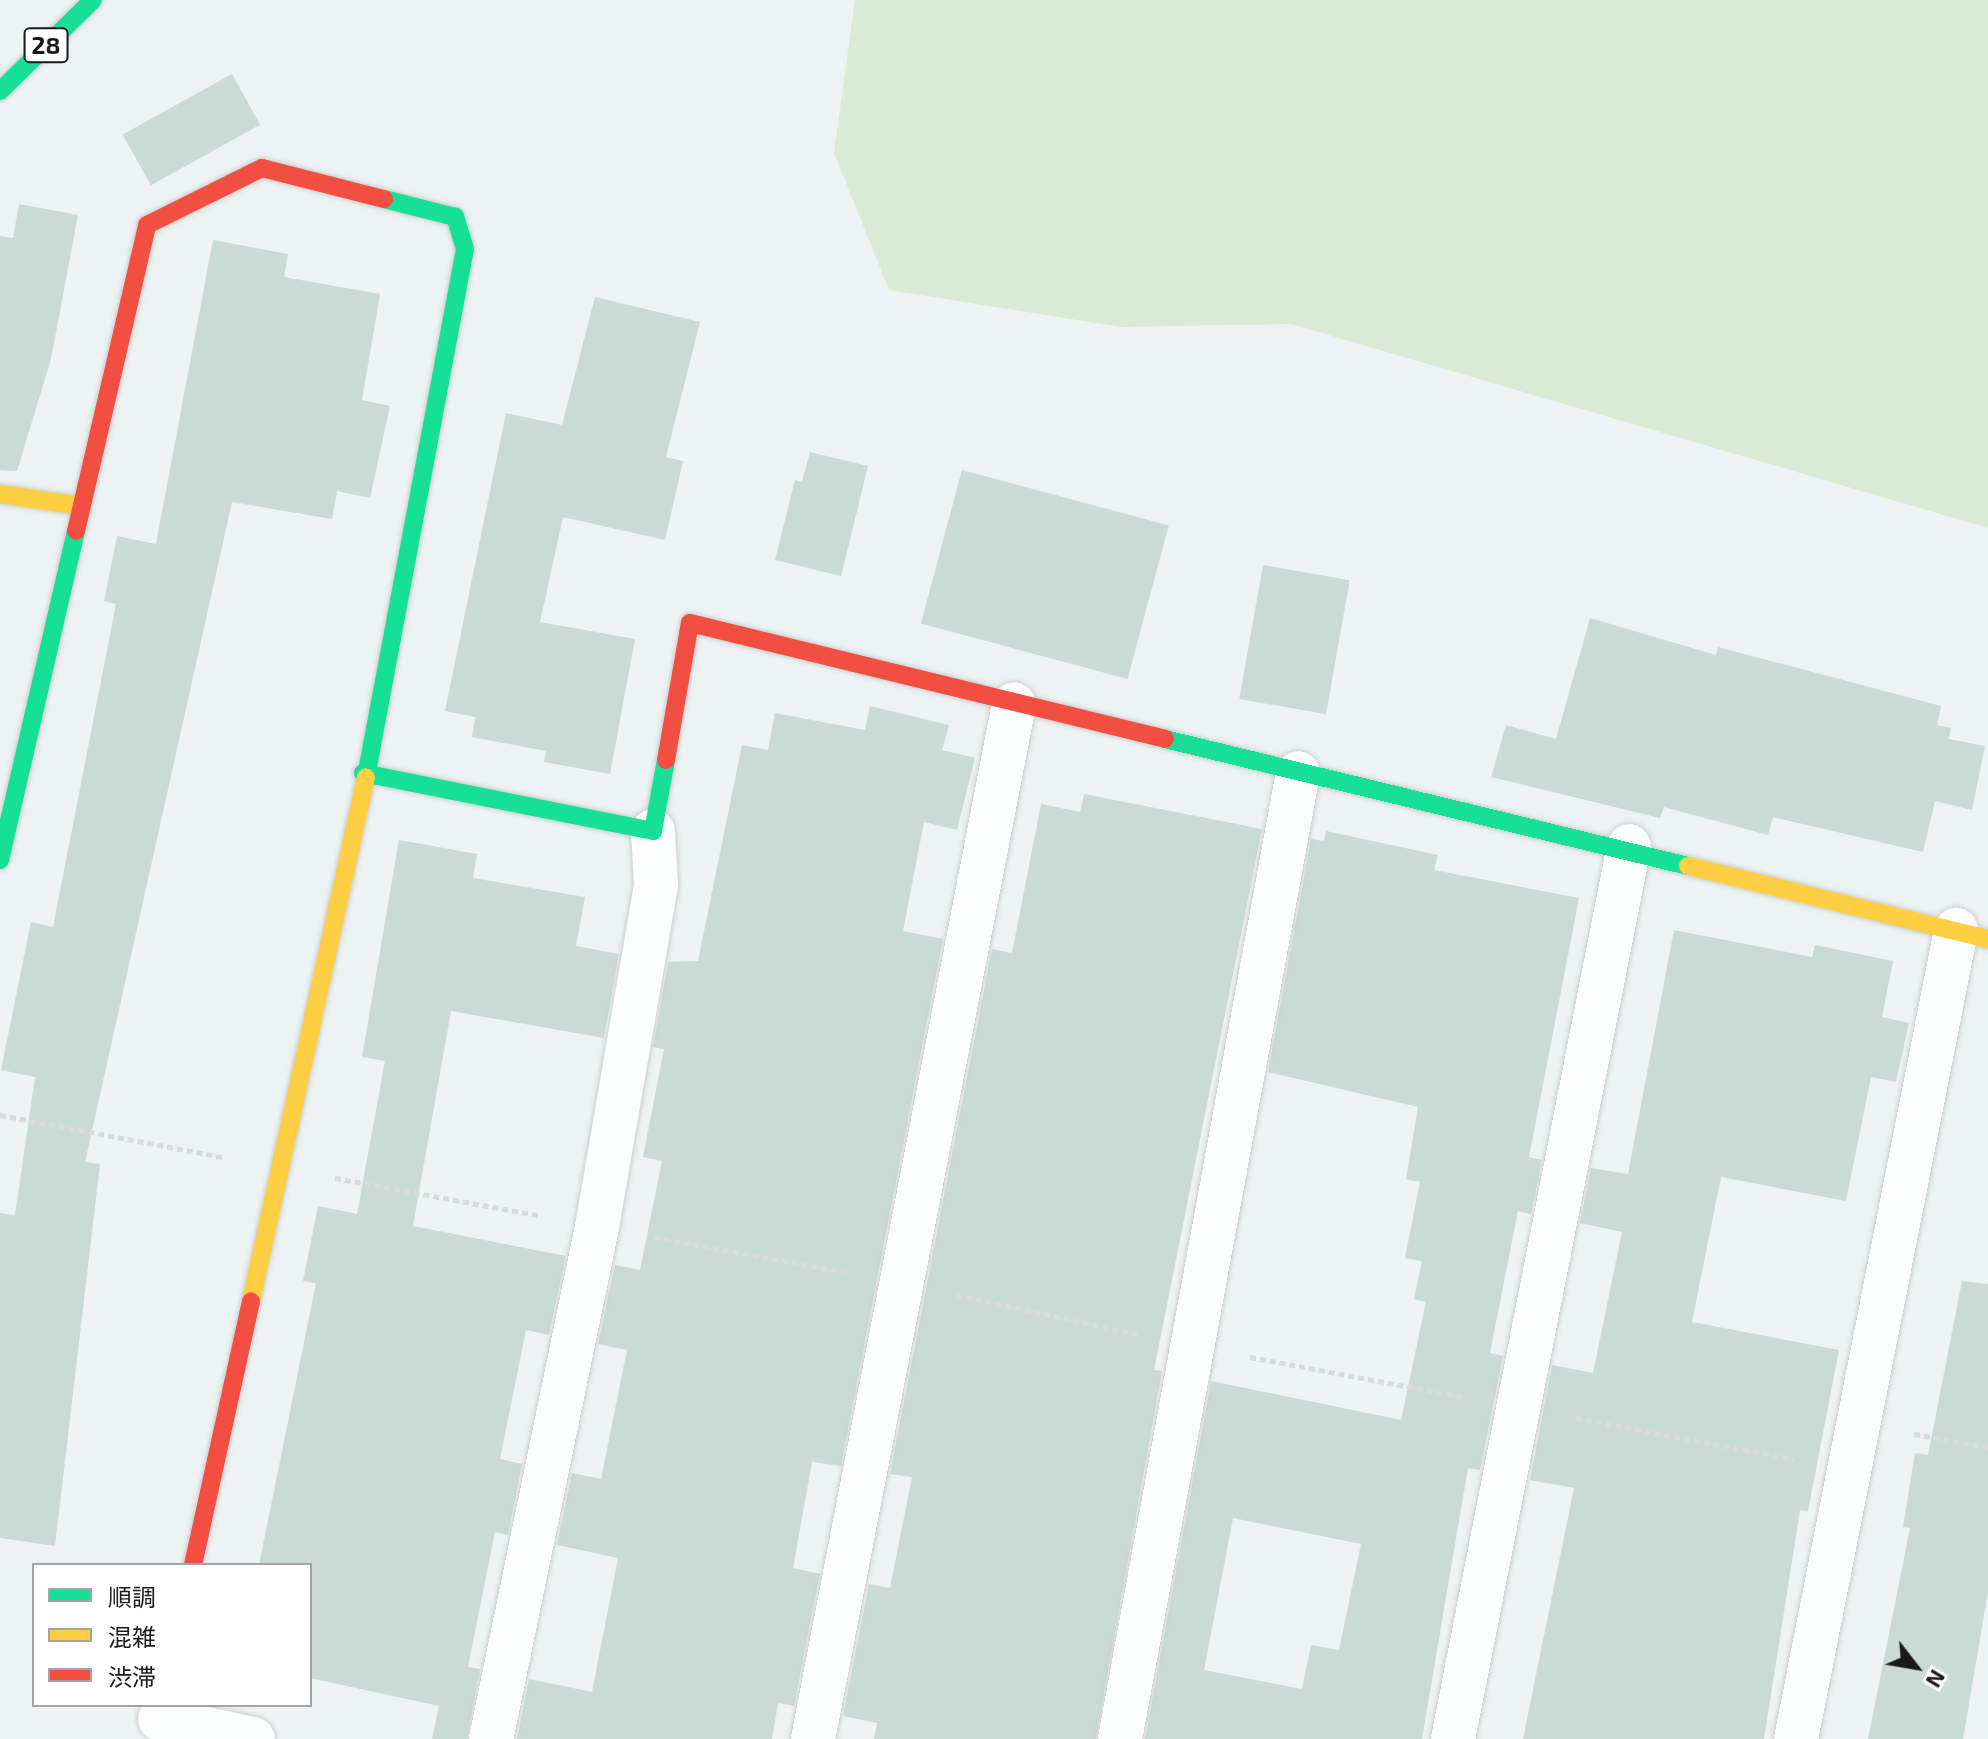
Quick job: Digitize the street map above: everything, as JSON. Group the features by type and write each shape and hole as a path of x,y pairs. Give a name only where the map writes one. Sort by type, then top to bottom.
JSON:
{"street":[{"name":"28","path":"0,91 93,0"},
{"path":"0,860 147,225 262,168 455,217 465,249 363,773 193,1563"},
{"path":"0,494 82,506"},
{"path":"491,1739 597,1227 656,885 653,831 690,623 1298,773 1629,846 1972,934 1858,1424 1796,1739"},
{"path":"813,1739 1014,704"},
{"path":"363,773 653,831"},
{"path":"1120,1739 1197,1347 1298,773"},
{"path":"1453,1739 1629,846"},
{"path":"159,1721 253,1739"}],"path":[{"path":"0,1115 560,1220"},
{"path":"638,1234 904,1283 1197,1347 1849,1470"},
{"path":"1858,1424 1988,1447"}],"green space":[{"path":"855,0 1988,0 1988,528 1291,324 1121,327 889,290 834,153"}],"building":[{"path":"232,74 260,125 151,185 123,135"},
{"path":"19,204 78,215 51,359 17,471 0,470 0,236 13,238"},
{"path":"213,240 288,254 284,277 380,294 362,400 390,406 370,498 337,491 332,519 232,502 85,1162 100,1164 55,1546 0,1538 0,1213 15,1215 35,1077 1,1070 31,922 53,927 116,604 104,601 117,536 156,544"},
{"path":"595,297 700,322 666,457 683,461 665,540 563,517 540,622 635,639 610,774 544,762 546,751 472,737 475,717 445,711 506,413 562,425"},
{"path":"810,452 868,466 841,576 775,560 795,480 802,482"},
{"path":"962,470 1169,525 1128,679 921,624"},
{"path":"1263,565 1350,580 1326,714 1239,699"},
{"path":"1590,618 1716,655 1718,647 1941,706 1937,725 1951,728 1949,739 1985,746 1972,810 1935,801 1923,852 1773,817 1768,835 1664,807 1660,818 1491,777 1506,725 1556,739"},
{"path":"870,706 949,725 942,750 975,758 957,830 924,822 903,931 943,939 841,1466 812,1462 793,1568 820,1574 794,1706 778,1703 772,1739 517,1739 529,1679 592,1692 618,1558 557,1545 572,1473 601,1479 627,1350 598,1344 615,1265 640,1270 662,1161 643,1157 664,1049 653,1047 668,962 698,961 742,745 768,750 775,713 865,730"},
{"path":"1084,794 1262,829 1154,1370 1162,1371 1096,1739 874,1739 877,1723 843,1716 869,1584 890,1588 912,1477 890,1474 992,949 1012,953 1041,804 1080,812"},
{"path":"1326,831 1438,855 1434,870 1579,898 1529,1157 1542,1160 1531,1214 1518,1211 1490,1353 1503,1356 1480,1470 1468,1468 1422,1739 1145,1739 1211,1381 1401,1420 1426,1302 1414,1299 1422,1261 1405,1258 1420,1182 1406,1179 1418,1107 1268,1072 1311,839 1324,841","holes":["1233,1518 1361,1544 1339,1650 1311,1645 1302,1689 1204,1670"]},
{"path":"399,840 477,854 473,878 585,897 576,946 619,954 604,1038 451,1011 413,1226 566,1256 549,1335 526,1330 500,1459 522,1464 508,1535 495,1532 468,1667 480,1669 467,1739 432,1739 439,1706 312,1678 312,1563 259,1563 316,1283 303,1281 318,1206 357,1214 385,1061 362,1057"},
{"path":"1674,930 1812,957 1815,945 1893,961 1882,1017 1909,1023 1896,1082 1871,1077 1846,1201 1721,1177 1692,1322 1839,1350 1808,1511 1800,1510 1764,1739 1523,1739 1574,1488 1530,1480 1552,1365 1593,1373 1622,1232 1580,1223 1591,1168 1628,1174"},
{"path":"1962,1281 1988,1284 1988,1591 1963,1739 1868,1739 1910,1528 1903,1527 1915,1453 1928,1455"}],"traffic: fast":[{"path":"0,91 93,0"},
{"path":"366,777 465,249 455,217 384,199"},
{"path":"0,860 76,531"},
{"path":"1165,739 1688,866"},
{"path":"363,773 653,831 666,760"}],"traffic: slow":[{"path":"0,494 82,506"},
{"path":"251,1301 366,777"},
{"path":"1688,866 1988,939"}],"traffic: jam":[{"path":"76,531 147,225 262,168 384,199"},
{"path":"666,760 690,623 1165,739"},
{"path":"193,1563 251,1301"}]}
